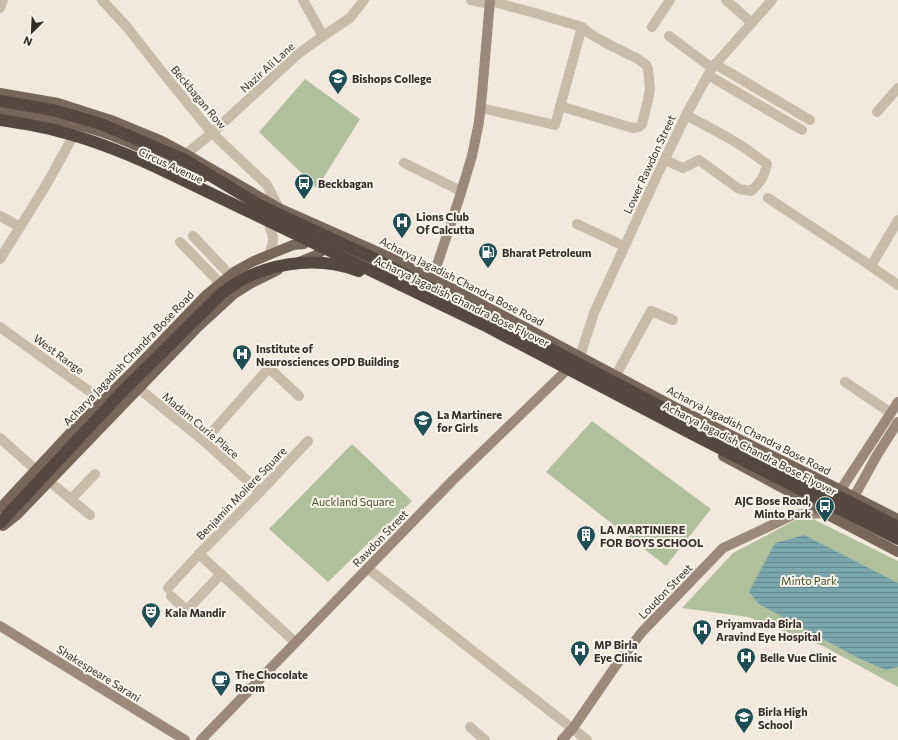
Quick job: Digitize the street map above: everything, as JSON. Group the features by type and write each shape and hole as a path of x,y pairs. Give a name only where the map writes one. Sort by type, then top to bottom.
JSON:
{"highway":[{"path":"0,101 53,110 101,124 183,160 261,206"},
{"name":"Acharya Jagadish Chandra Bose Flyover","path":"0,120 61,132 100,144 156,166 484,325 692,434 898,539"},
{"name":"Acharya Jagadish Chandra Bose Flyover","path":"261,206 375,259 494,319 708,431 898,527"},
{"path":"0,523 5,510 144,370 222,293 242,280 260,272 286,264 305,262 332,264 348,267 448,308"}],"main road":[{"name":"Circus Avenue","path":"0,93 58,103 114,121 160,140 279,208 311,222"},
{"name":"Acharya Jagadish Chandra Bose Flyover","path":"0,110 19,112 57,120 84,126 109,134 184,167 261,206"},
{"name":"Circus Avenue","path":"0,126 57,136 92,145 141,164 270,228 322,251"},
{"name":"Acharya Jagadish Chandra Bose Road","path":"311,222 412,267 616,376 898,519"},
{"path":"304,244 311,222"},
{"path":"0,528 18,514 198,327 234,294 250,284 322,251 330,230"},
{"name":"Acharya Jagadish Chandra Bose Road","path":"5,510 36,470 71,432 126,378 206,295 230,275 254,261 293,245 304,244"},
{"path":"322,251 501,338 788,491 824,513 898,552"}],"street":[{"path":"0,7 3,0"},
{"name":"Beckbagan Row","path":"102,0 127,28 212,133 268,185 279,208"},
{"path":"303,0 323,36"},
{"name":"Nazir Ali Lane","path":"186,154 212,133 298,54 350,18 364,0"},
{"path":"471,0 490,2 535,12 582,27 604,42 638,59 646,65 648,69 650,89 642,124 639,127 633,128 560,106"},
{"path":"652,27 670,0"},
{"path":"726,0 752,23"},
{"name":"Lower Rawdon Street","path":"580,356 594,313 686,115 711,69 772,0"},
{"path":"424,300 433,279 472,156 481,108 490,2"},
{"path":"481,108 556,125 582,27"},
{"path":"669,36 711,69 802,130"},
{"path":"711,69 810,120"},
{"path":"877,112 898,88"},
{"path":"665,160 683,168 699,160 739,189 751,191 760,182 765,172 767,164 745,148 686,115"},
{"path":"0,259 45,187 71,140"},
{"path":"404,163 461,191"},
{"path":"768,198 898,285"},
{"path":"269,254 273,240 273,235 270,228 279,208"},
{"path":"0,216 20,227"},
{"path":"871,266 898,220"},
{"path":"577,224 624,246"},
{"path":"193,236 230,275"},
{"path":"180,242 220,283"},
{"path":"616,376 651,311 673,320"},
{"name":"West Range","path":"0,327 103,401"},
{"name":"Rawdon Street","path":"201,740 453,480 580,356"},
{"path":"204,441 269,368 299,396"},
{"name":"Madam Curie Place","path":"126,378 204,441 260,492"},
{"path":"845,382 891,413"},
{"path":"824,513 841,490 898,402"},
{"path":"841,521 877,455 898,422"},
{"path":"0,438 36,470"},
{"name":"Benjamin Moliere Square","path":"295,642 199,554 260,492 308,440"},
{"path":"71,500 95,474"},
{"path":"49,481 90,515"},
{"name":"Loudon Street","path":"562,740 573,728 617,664 642,632 723,548 793,514 824,513"},
{"path":"199,554 169,592 184,608 188,609 221,574"},
{"path":"367,568 587,740"},
{"name":"Shakespeare Sarani","path":"0,626 185,740"},
{"path":"470,727 485,740"}],"green space":[{"path":"305,79 360,119 317,188 259,132"},
{"path":"592,421 711,509 666,566 546,472"},
{"name":"Auckland Square","path":"352,444 412,501 328,582 269,529"},
{"name":"Minto Park","path":"805,515 898,561 898,687 823,646 748,617 682,608 733,553"}],"water":[{"name":"Minto Park","path":"804,535 898,583 898,667 886,670 858,658 759,604 749,592 775,543"}],"place":[{"name":"Bishops College","path":"338,95"},
{"name":"Beckbagan","path":"304,200"},
{"name":"Lions Club Of Calcutta","path":"402,239"},
{"name":"Bharat Petroleum","path":"488,269"},
{"name":"Institute of Neurosciences OPD Building","path":"242,371"},
{"name":"La Martinere for Girls","path":"423,437"},
{"name":"AJC Bose Road, Minto Park","path":"825,523"},
{"name":"LA MARTINIERE FOR BOYS SCHOOL","path":"586,552"},
{"name":"Kala Mandir","path":"151,629"},
{"name":"Priyamvada Birla Aravind Eye Hospital","path":"702,646"},
{"name":"MP Birla Eye Clinic","path":"580,667"},
{"name":"Belle Vue Clinic","path":"746,674"},
{"name":"The Chocolate Room","path":"221,697"},
{"name":"Birla High School","path":"744,734"}]}
